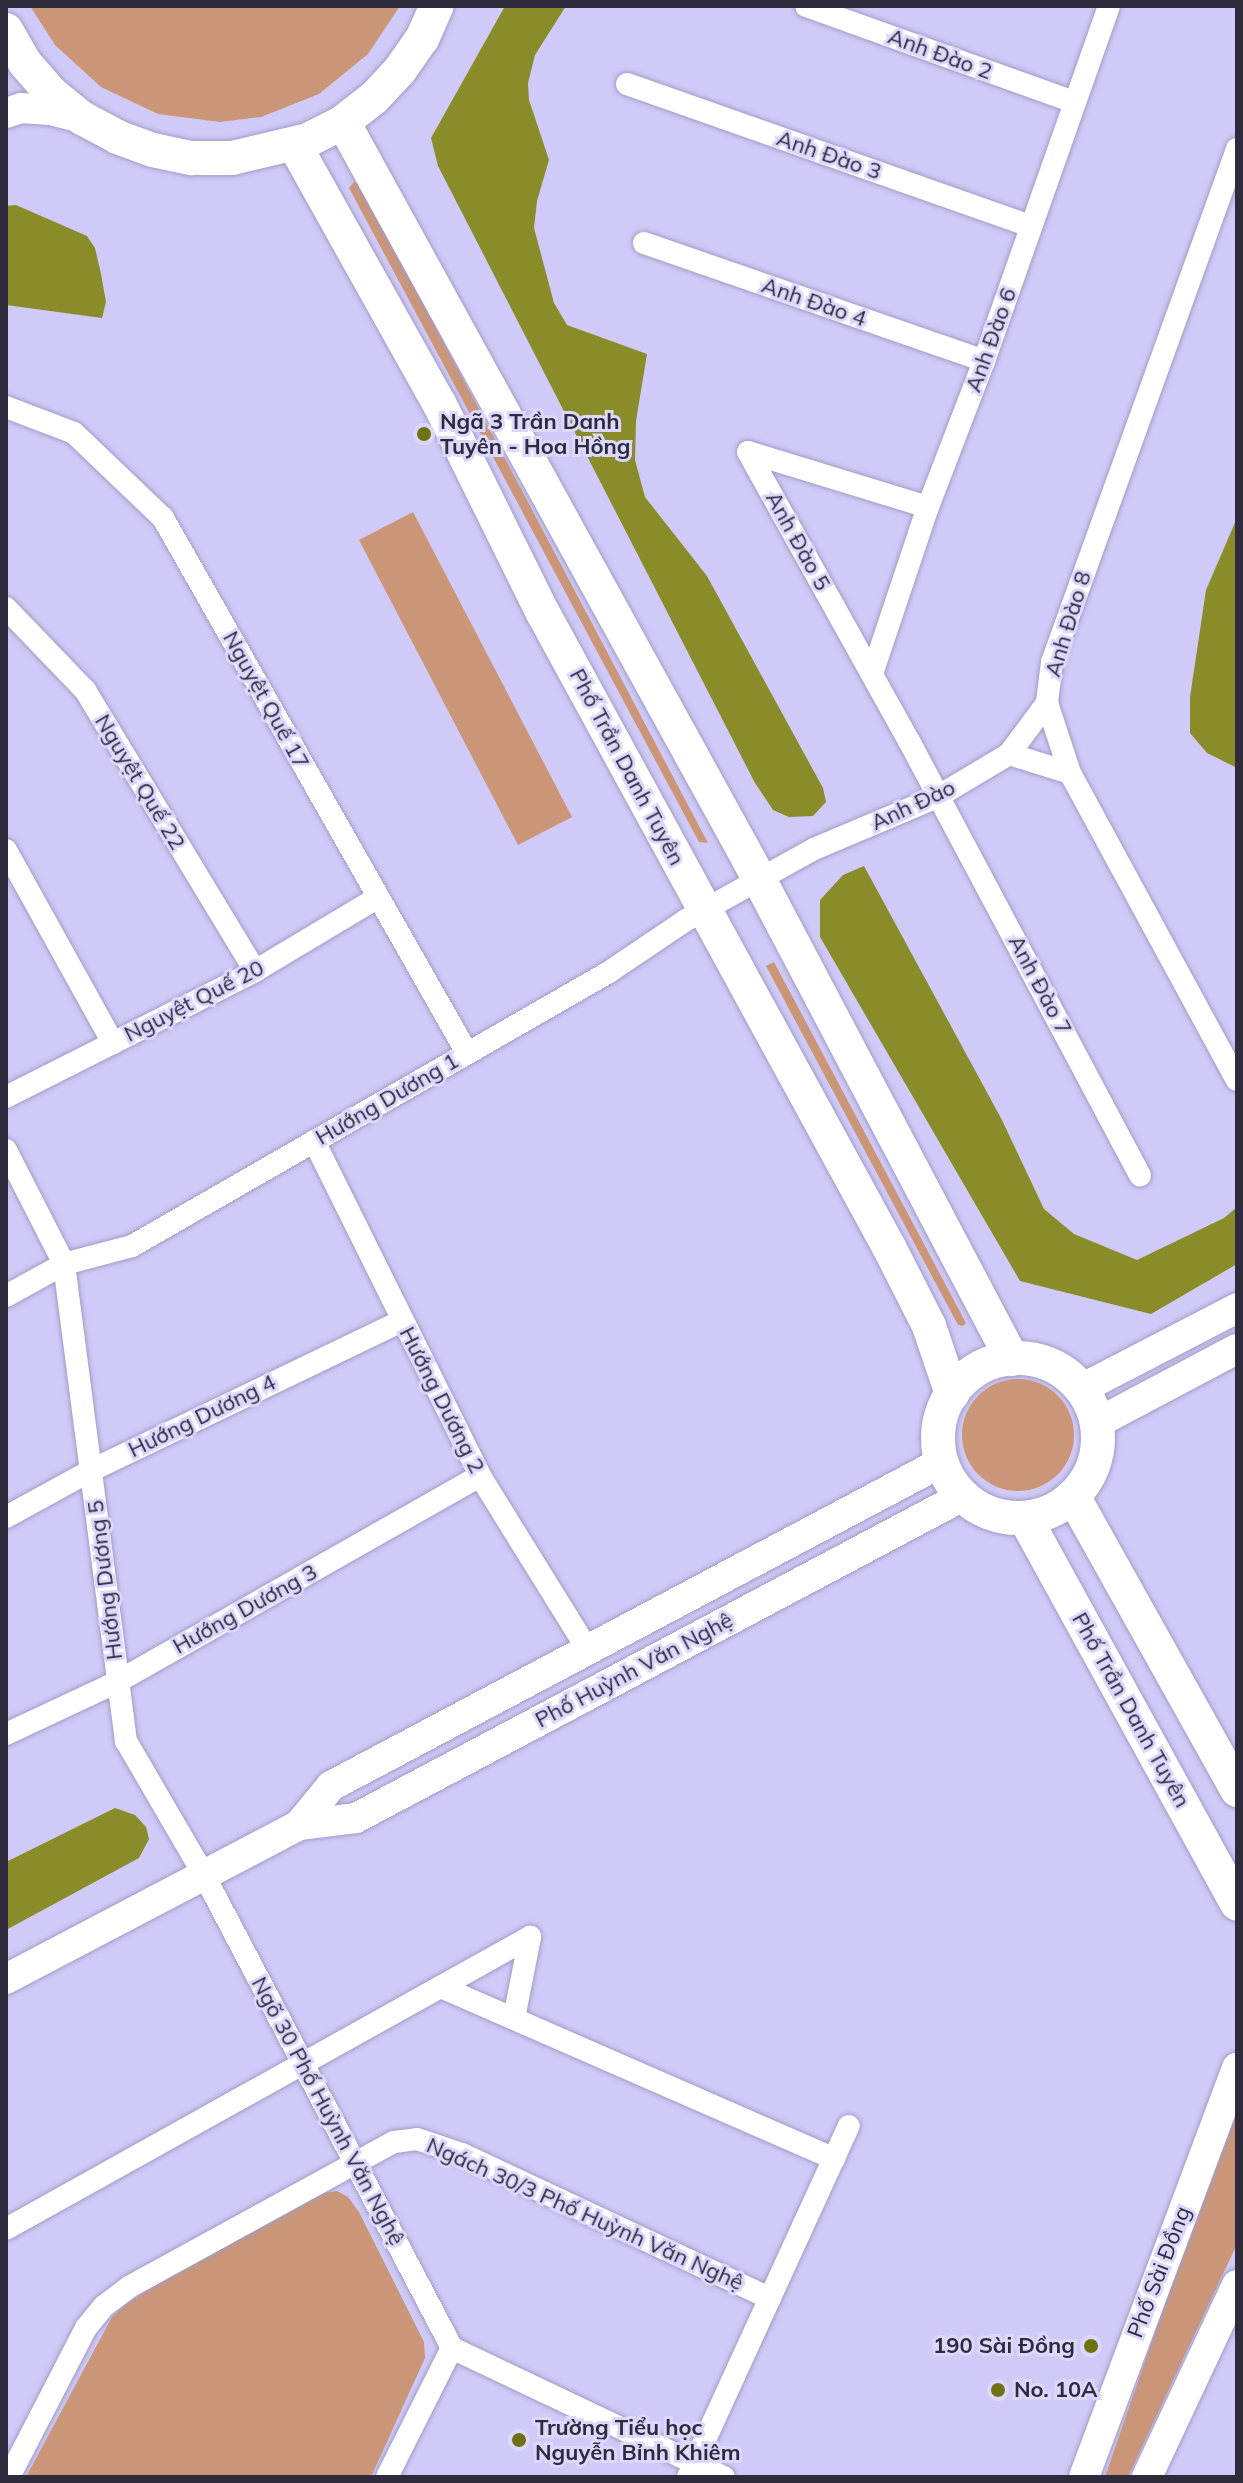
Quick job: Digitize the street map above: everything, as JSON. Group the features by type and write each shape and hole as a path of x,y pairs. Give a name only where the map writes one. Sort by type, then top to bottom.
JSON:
{"main road":[{"path":"8,38 51,93 82,118 129,142 192,158 232,158 294,144 343,122 374,98 400,70 422,39 437,6"},
{"path":"343,122 759,880 1012,1359"},
{"name":"Phố Trần Danh Tuyên","path":"294,144 439,403 543,613 889,1247 929,1326 952,1394"},
{"path":"1012,1359 1050,1365 1081,1389 1097,1423 1098,1444 1094,1464 1073,1496 1042,1514 1025,1518 991,1513 963,1496 942,1462 939,1427 952,1394 978,1369 1012,1359"},
{"path":"1073,1496 1237,1790"},
{"name":"Phố Trần Danh Tuyên","path":"1025,1518 1237,1903"}],"street":[{"name":"Anh Đào 2","path":"806,6 1074,102"},
{"name":"Anh Đào 6","path":"872,674 928,507 984,361 1109,6"},
{"name":"Anh Đào 3","path":"627,84 1031,226"},
{"path":"6,113 21,108 82,118"},
{"name":"Anh Đào 8","path":"1237,149 1062,632 1052,662 1047,703 1070,773 1237,1080"},
{"name":"Anh Đào 4","path":"644,243 984,361"},
{"name":"Nguyệt Quế 17","path":"6,407 74,433 163,518 467,1053"},
{"name":"Anh Đào 5","path":"928,507 748,452 937,797"},
{"name":"Nguyệt Quế 22","path":"6,608 85,690 255,971"},
{"name":"Anh Đào","path":"759,880 814,849 937,797 1009,754 1047,703"},
{"path":"1009,754 1070,773"},
{"name":"Anh Đào 7","path":"937,797 1140,1175"},
{"path":"6,850 113,1043"},
{"name":"Hướng Dương 1","path":"6,1296 64,1264 132,1246 609,972 759,880"},
{"name":"Nguyệt Quế 20","path":"6,1097 255,971 377,898"},
{"name":"Hướng Dương 2","path":"314,1141 480,1476 588,1650"},
{"name":"Hướng Dương 5","path":"6,1150 64,1264 126,1741 204,1875"},
{"path":"1081,1389 1237,1308"},
{"name":"Hướng Dương 4","path":"6,1517 92,1470 401,1321"},
{"path":"1097,1423 1237,1349"},
{"name":"Phố Huỳnh Văn Nghệ","path":"299,1825 331,1786 942,1462"},
{"name":"Hướng Dương 3","path":"6,1734 117,1682 480,1476"},
{"name":"Phố Huỳnh Văn Nghệ","path":"6,1979 299,1825 356,1818 963,1496"},
{"name":"Ngõ 30 Phố Huỳnh Văn Nghệ","path":"204,1875 452,2348"},
{"path":"6,2229 530,1937 514,2018"},
{"path":"441,1987 834,2159"},
{"name":"Phố Sài Đồng","path":"1084,2477 1237,2068"},
{"path":"692,2470 849,2126"},
{"name":"Ngách 30/3 Phố Huỳnh Văn Nghệ","path":"9,2477 86,2328 104,2306 129,2287 394,2142 417,2139 462,2154 770,2298"},
{"path":"1147,2477 1237,2285"},
{"path":"387,2477 452,2348 692,2470 724,2477"}],"shaded area":[{"path":"30,6 400,6 368,54 319,94 261,117 220,122 158,114 101,87 55,45"},
{"path":"505,6 566,6 535,55 528,83 529,100 549,160 537,201 534,228 554,303 567,325 647,354 636,421 635,460 645,497 707,576 823,788 826,802 813,816 789,817 773,810 755,783 438,166 431,138"},
{"path":"354,182 360,184 708,843 699,842 349,188"},
{"path":"16,205 87,236 95,248 101,274 106,302 102,318 6,305 6,206"},
{"path":"413,512 572,817 518,845 359,540"},
{"path":"1237,518 1237,768 1207,753 1190,733 1190,697 1206,590"},
{"path":"864,866 1002,1120 1044,1209 1074,1234 1137,1260 1224,1218 1237,1207 1237,1264 1151,1314 1020,1281 820,937 820,900 843,875"},
{"path":"774,962 966,1323 963,1326 958,1325 766,966"},
{"path":"1018,1379 1039,1383 1058,1395 1070,1414 1074,1435 1070,1456 1058,1475 1039,1487 1018,1491 997,1487 978,1475 966,1456 962,1435 966,1414 978,1395 997,1383"},
{"path":"115,1808 135,1815 146,1827 149,1839 139,1858 6,1930 6,1862"},
{"path":"1237,2094 1237,2244 1128,2477 1105,2477"},
{"path":"337,2191 348,2197 359,2212 424,2342 425,2358 371,2477 26,2477 112,2317 125,2305 153,2286 323,2193"}],"place":[{"name":"Ngã 3 Trần Danh Tuyên - Hoa Hồng","path":"424,434"},
{"name":"190 Sài Đồng","path":"1091,2346"},
{"name":"No. 10A","path":"998,2390"},
{"name":"Trường Tiểu học Nguyễn Bỉnh Khiêm","path":"519,2440"}]}
